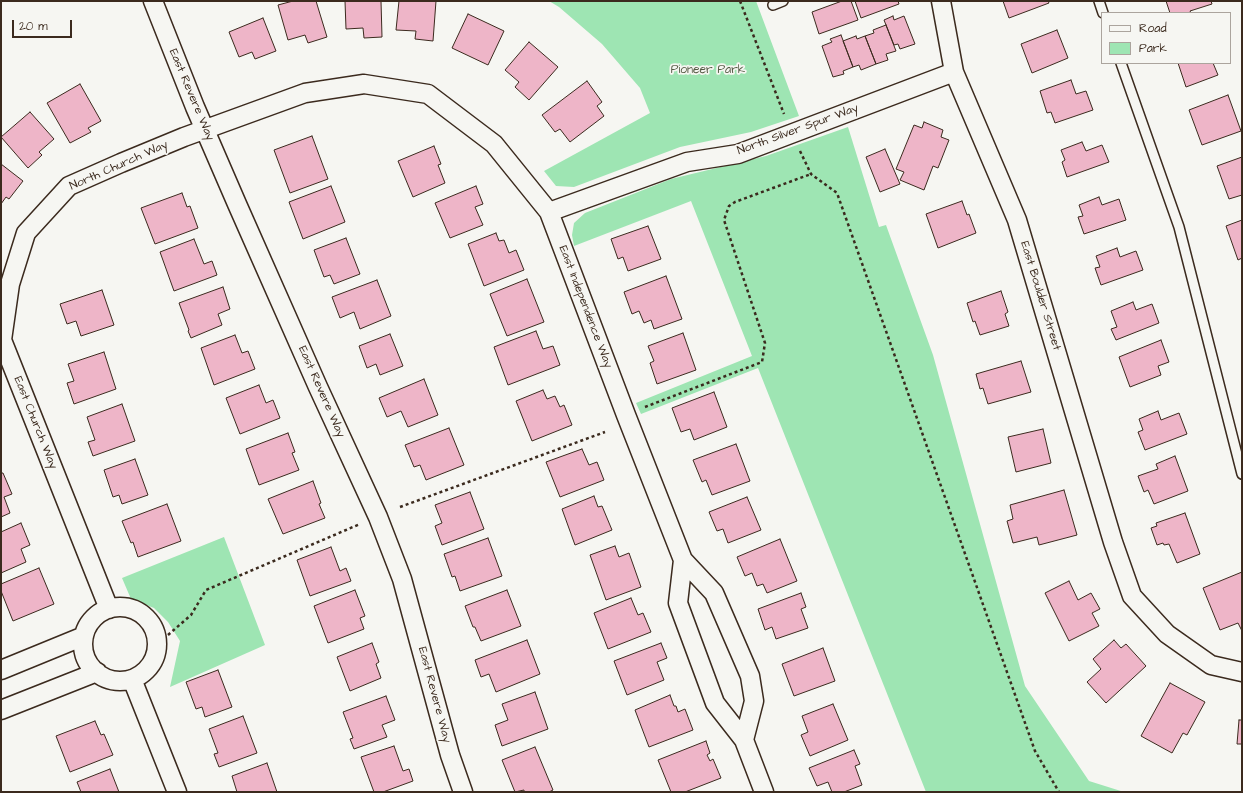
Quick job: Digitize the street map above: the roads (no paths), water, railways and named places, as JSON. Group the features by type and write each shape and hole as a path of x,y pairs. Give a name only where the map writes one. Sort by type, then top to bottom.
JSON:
{"street":[{"name":"East Revere Way","path":"153,1 195,107 206,129 318,387 378,517 402,579 450,755 463,792"},
{"name":"East Boulder Street","path":"941,1 954,72 1018,220 1113,542 1132,596 1173,639 1211,665 1242,672"},
{"name":"North Silver Spur Way","path":"549,212 687,162 738,154 954,72"},
{"name":"North Church Way","path":"26,233 69,186 121,163 206,129 305,93 364,84 428,94"},
{"name":"East Independence Way","path":"428,94 494,144 549,212 683,560 714,593 750,676 754,701 744,740"},
{"name":"East Church Way","path":"26,233 10,284 2,340 110,609"},
{"name":"East Independence Way","path":"683,560 678,603 715,703 744,740 764,792"},
{"path":"119,607 138,611 146,617 156,634 158,643 152,662 140,675 132,679 122,681 104,677 90,665 86,656 84,636 88,627 93,619 110,609 119,607"},
{"path":"1,670 84,636"},
{"path":"1,710 97,672"},
{"path":"132,679 177,792"}],"lane":[{"path":"773,5 783,1"},
{"path":"1099,1 1103,12"},
{"path":"1121,64 1179,227 1242,474"}],"park label":[{"name":"Pioneer Park","path":"708,70"}]}
